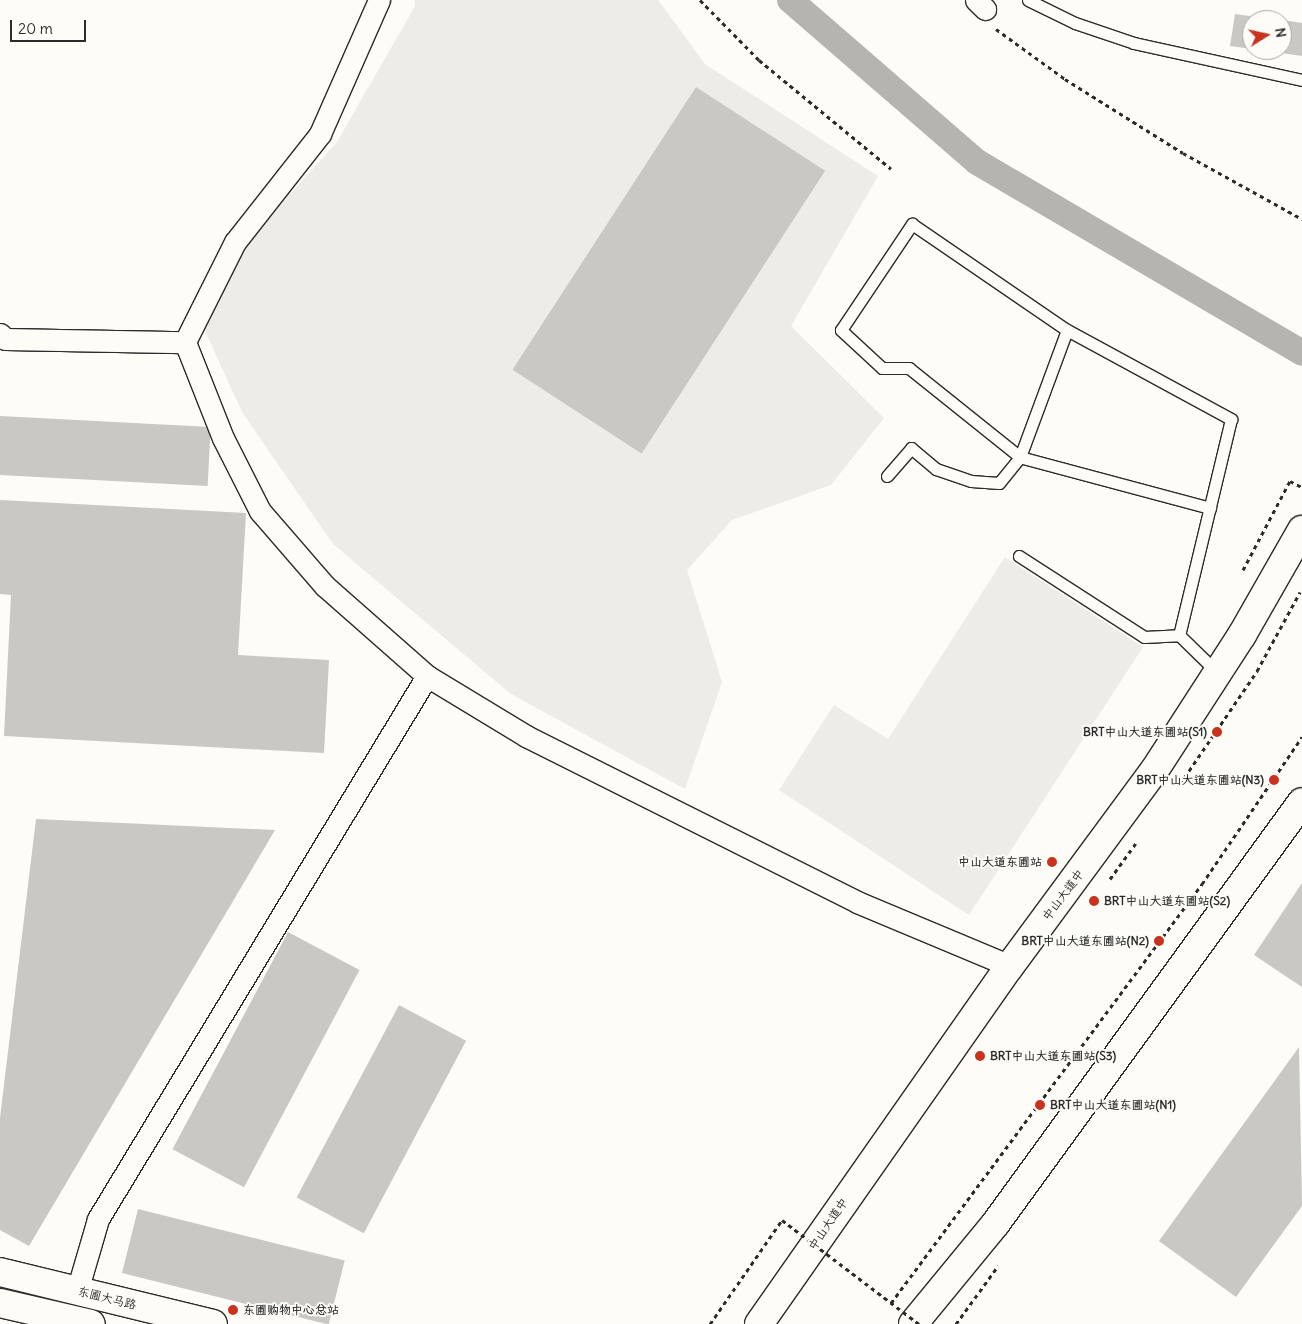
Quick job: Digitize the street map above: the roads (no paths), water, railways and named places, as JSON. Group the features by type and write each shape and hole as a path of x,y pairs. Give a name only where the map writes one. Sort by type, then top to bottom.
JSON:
{"main road":[{"name":"中山大道中","path":"759,1324 1010,966 1154,772 1218,673 1302,530"},
{"path":"912,1324 996,1223 1302,802"},
{"name":"东圃大马路","path":"0,1272 213,1324"},
{"path":"0,1303 91,1324"}],"street":[{"path":"379,0 320,134 235,242 185,342 223,438 260,511 325,586 427,676 526,736 857,902 1010,966"},
{"path":"0,334 5,339 185,342"},
{"path":"77,1291 98,1219 427,676"}],"lane":[{"path":"1028,0 1075,23 1134,42 1302,80"},
{"path":"1179,635 1210,508 1231,419 1067,330 912,224 841,330 882,368 909,368 1020,457 1210,508"},
{"path":"887,476 911,448 936,469 971,481 999,483 1020,457 1067,330"},
{"path":"1019,556 1144,637 1179,635 1218,673"}],"waterway":[{"path":"790,0 977,162 1302,353"}],"place":[{"name":"BRT中山大道东圃站(S1)","path":"1217,732"},
{"name":"BRT中山大道东圃站(N3)","path":"1274,780"},
{"name":"中山大道东圃站","path":"1052,862"},
{"name":"BRT中山大道东圃站(S2)","path":"1094,901"},
{"name":"BRT中山大道东圃站(N2)","path":"1159,941"},
{"name":"BRT中山大道东圃站(S3)","path":"980,1056"},
{"name":"BRT中山大道东圃站(N1)","path":"1040,1105"},
{"name":"东圃购物中心总站","path":"233,1310"}]}
